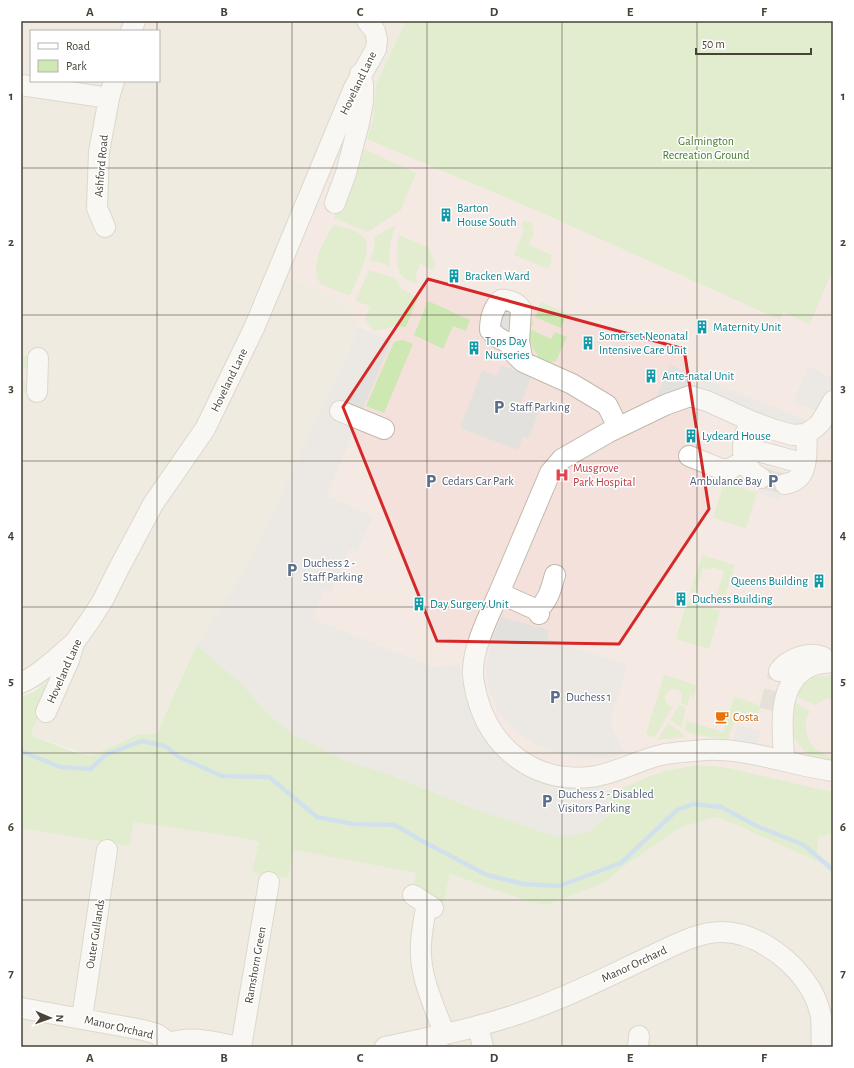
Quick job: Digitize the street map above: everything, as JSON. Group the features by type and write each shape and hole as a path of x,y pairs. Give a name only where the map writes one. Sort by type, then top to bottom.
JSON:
{"street":[{"name":"Hoveland Lane","path":"46,712 69,660 74,643 92,619 103,600 153,504 205,429 255,326 345,108 360,74 376,49 377,40 371,26"},
{"path":"335,203 351,156 364,101 363,85 360,74"},
{"path":"21,85 112,90"},
{"name":"Ashford Road","path":"105,227 97,208 99,152 112,90"},
{"path":"523,362 572,384 607,405 618,427"},
{"path":"833,401 821,422 816,427 806,434 793,435 751,420 707,401 690,396 665,405 618,427 562,459 550,473 521,520 486,611 474,656 472,673 480,708 491,732 522,762 551,774 574,777 596,776 619,770 665,754 705,750 728,750 833,771"},
{"path":"340,411 384,429"},
{"path":"751,420 746,431 744,453 751,471 761,478"},
{"path":"785,484 796,480 802,475 807,445 806,434"},
{"path":"744,453 805,464"},
{"path":"689,456 721,469 730,469 744,453"},
{"path":"486,611 538,612 548,598 554,575"},
{"path":"474,656 468,647 486,611"},
{"path":"21,683 33,676 74,643"},
{"path":"779,671 783,666 796,658 828,658"},
{"path":"783,760 782,718 787,689 797,675 828,658"},
{"path":"769,710 772,724 782,731"},
{"name":"Outer Gullands","path":"82,1018 107,850"},
{"name":"Ramshorn Green","path":"239,1047 269,882"},
{"path":"424,902 425,914 421,954 432,1001 445,1035"},
{"name":"Manor Orchard","path":"385,1047 445,1035 543,1005 682,942 710,933 724,932 750,938 766,946 793,966 812,991 817,1003 821,1017 822,1047"},
{"name":"Manor Orchard","path":"21,1008 82,1018 156,1034 168,1045 180,1039 195,1038 239,1047"},
{"path":"478,1026 483,1047"}],"highlighted area":[{"path":"428,279 684,349 709,509 619,644 437,641 343,407"}],"shaded area":[{"path":"21,21 406,21 376,84 373,120 367,139 359,147 286,276 338,299 354,315 358,327 349,350 249,563 197,645 169,704 157,734 139,734 91,756 33,736 32,731 56,677 39,688 25,670 21,672"},
{"name":"Musgrove Park Hospital","path":"367,139 542,213 780,320 783,312 833,269 833,792 724,767 697,765 664,771 615,791 480,811 294,735 269,714 240,682 197,645 249,563 358,328 354,315 338,299 286,276 344,142 359,147"},
{"path":"506,306 516,310 506,331 496,327"},
{"name":"Duchess 2 - Staff Parking","path":"358,327 391,341 327,496 373,516 357,553 349,549 331,593 324,590 313,619 434,667 460,664 462,680 476,723 497,756 517,771 552,787 581,789 603,785 614,810 587,833 557,837 480,811 397,777 346,761 294,735 269,714 240,682 197,645 249,563 349,350"},
{"name":"Staff Parking","path":"501,365 531,377 521,403 540,410 528,439 523,437 518,450 460,428 482,370 497,376"},
{"path":"670,365 692,374 685,391 656,398"},
{"path":"808,366 833,378 833,385 821,413 793,402"},
{"path":"695,375 807,420 803,431 691,385"},
{"name":"Ambulance Bay","path":"765,467 788,473 780,500 757,493"},
{"name":"Duchess 1","path":"501,617 549,630 547,639 568,645 568,647 628,664 610,722 625,753 605,758 579,759 552,751 531,742 513,729 497,710 488,685 486,669 491,642"},
{"path":"737,725 761,731 758,747 732,743"},
{"path":"716,817 816,861 819,837 833,834 833,1047 21,1047 21,828 129,846 134,822 237,837 259,842 253,871 288,878 294,850 416,873 443,905 450,874 527,901 546,905 604,883 626,865 681,827"}],"green space":[{"name":"Galmington Recreation Ground","path":"406,21 833,21 833,269 810,324 783,312 780,320 542,213 367,139 373,120 376,84"},
{"path":"357,146 416,173 401,210 368,232 334,218 350,181"},
{"path":"524,220 534,224 531,230 534,232 529,245 552,255 550,260 552,260 548,269 514,255 524,230 521,228"},
{"path":"333,225 350,229 360,234 365,239 366,254 364,263 350,295 322,285 317,279 316,266 320,249"},
{"path":"395,225 390,244 389,266 370,261 375,244 374,238"},
{"path":"399,235 429,248 435,264 434,270 420,264 416,274 417,284 405,279 399,272 397,257"},
{"path":"369,270 395,278 403,290 418,297 406,327 393,326 374,331 365,319 370,306 355,301"},
{"path":"428,301 470,320 466,331 453,326 443,349 414,335"},
{"path":"541,302 567,313 561,328 535,317"},
{"path":"533,321 534,322 530,329 551,339 555,332 567,337 556,361 547,363 540,360 529,341 529,328"},
{"path":"403,340 413,344 384,413 366,406 394,342"},
{"path":"21,356 34,357 29,365 21,369"},
{"path":"21,380 29,386 31,392 21,391"},
{"path":"724,483 757,493 746,528 713,518"},
{"path":"702,555 735,565 723,602 715,600 724,571 712,567 711,570 703,568 695,593 690,592"},
{"path":"687,601 720,611 709,649 676,639"},
{"path":"197,645 240,682 269,714 294,735 480,811 587,833 614,810 606,791 615,791 664,771 697,765 724,767 833,792 833,834 819,837 816,861 716,817 681,827 626,865 604,883 546,905 527,901 450,874 443,905 413,889 416,873 294,850 288,878 252,872 259,842 237,837 134,822 129,846 21,828 21,697 33,692 56,677 32,731 33,736 74,752 91,756 139,734 157,734"},
{"path":"811,671 815,677 832,675 833,698 825,699 815,705 792,694"},
{"path":"664,675 697,685 687,721 723,732 734,697 752,702 760,707 758,714 754,717 740,714 737,715 728,740 691,734 685,731 685,727 693,697 690,696 687,706 681,702 681,693 676,689 672,689 666,694 665,699 668,705 673,707 654,738 646,734"},
{"path":"795,702 810,711 806,726 806,733 809,740 818,751 833,756 833,763 812,758 794,738 789,727"},
{"path":"679,705 686,708 682,728 670,720"},
{"path":"668,723 682,733 686,737 657,740"}],"waterway":[{"path":"21,751 60,767 91,769 105,755 142,741 165,746 179,757 222,776 269,777 317,817 353,824 395,825 487,875 524,884 559,886 621,863 677,810 693,804 721,807 759,827 804,845 833,870"}],"tunnel":[{"path":"761,478 785,484"},
{"path":"769,710 779,671"}],"place":[{"name":"Barton House South","path":"446,215"},
{"name":"Bracken Ward","path":"454,276"},
{"name":"Maternity Unit","path":"702,327"},
{"name":"Somerset Neonatal Intensive Care Unit","path":"588,343"},
{"name":"Tops Day Nurseries","path":"474,348"},
{"name":"Ante-natal Unit","path":"651,376"},
{"name":"Staff Parking","path":"499,407"},
{"name":"Lydeard House","path":"691,436"},
{"name":"Musgrove Park Hospital","path":"562,475"},
{"name":"Cedars Car Park","path":"431,481"},
{"name":"Ambulance Bay","path":"773,481"},
{"name":"Duchess 2 - Staff Parking","path":"292,570"},
{"name":"Queens Building","path":"819,581"},
{"name":"Duchess Building","path":"681,599"},
{"name":"Day Surgery Unit","path":"419,604"},
{"name":"Duchess 1","path":"555,697"},
{"name":"Costa","path":"722,717"},
{"name":"Duchess 2 - Disabled Visitors Parking","path":"547,801"}]}
